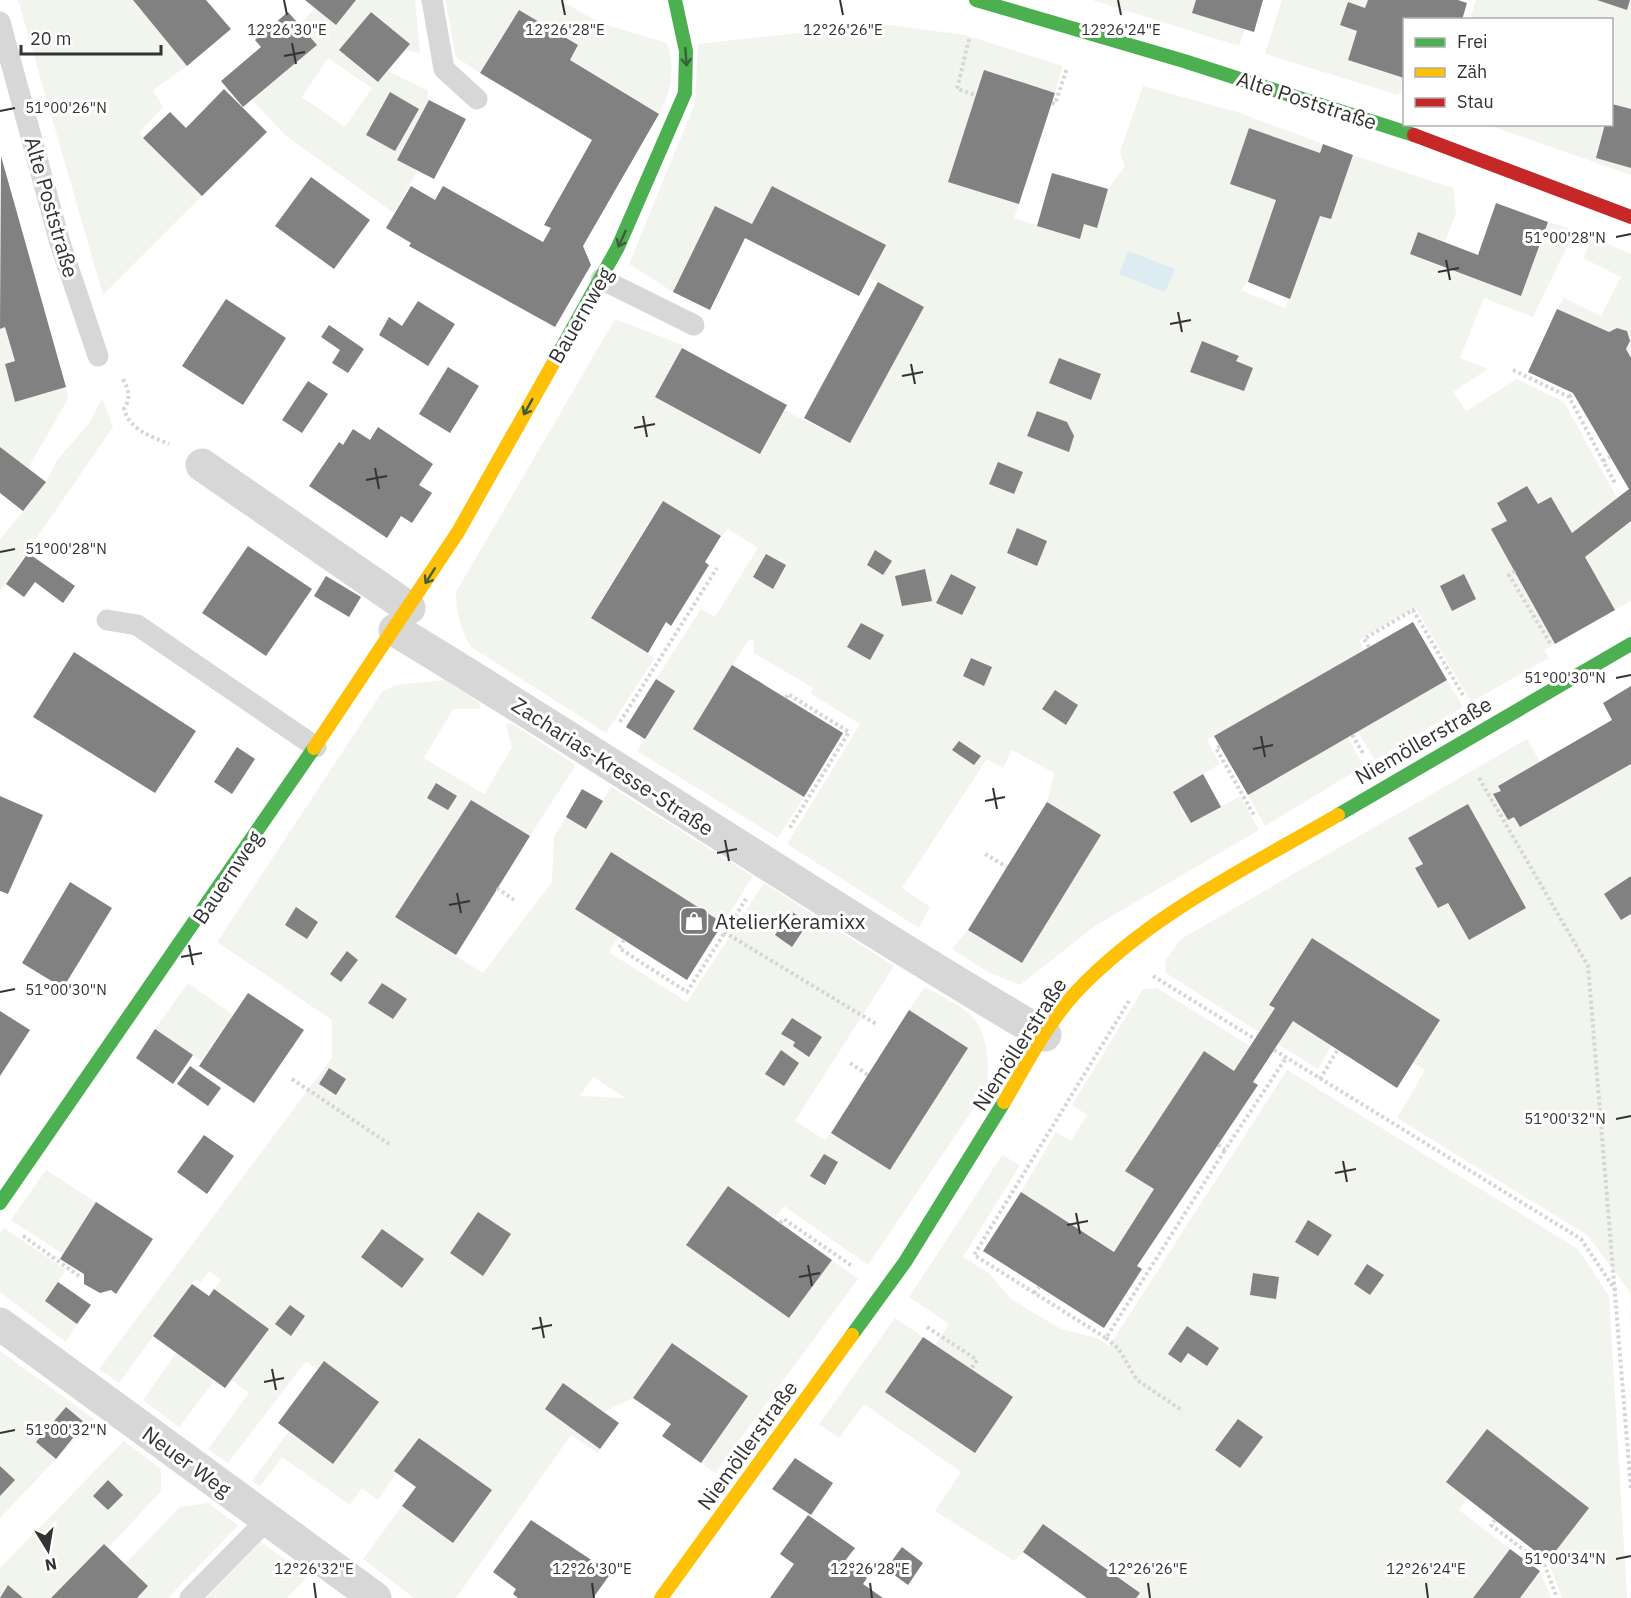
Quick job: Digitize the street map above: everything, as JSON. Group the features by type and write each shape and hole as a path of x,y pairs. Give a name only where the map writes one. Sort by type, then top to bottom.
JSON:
{"street":[{"name":"Bauernweg","path":"0,1203 402,619 458,532 601,279 618,247 685,93 686,51 675,0"},
{"name":"Alte Poststraße","path":"983,1 1194,64 1394,128 1631,217"},
{"path":"202,465 402,619"},
{"name":"Zacharias-Kresse-Straße","path":"402,619 599,756 917,960 1045,1035"},
{"name":"Niemöllerstraße","path":"661,1598 886,1290 1045,1035 1075,993 1123,946 1167,914 1631,644"},
{"name":"Neuer Weg","path":"0,1324 375,1598"}],"lane":[{"path":"432,0 444,69 477,99"},
{"name":"Alte Poststraße","path":"0,22 60,243 98,356"},
{"path":"601,279 694,325"},
{"path":"107,620 137,625 316,747"},
{"path":"190,1598 267,1520"}],"path":[{"path":"976,95 957,89 983,1"},
{"path":"1052,103 1055,104 1058,94"},
{"path":"1513,370 1569,397 1616,485"},
{"path":"1569,397 1573,393"},
{"path":"124,409 127,418 140,431 175,447 202,465"},
{"path":"1603,461 1610,457"},
{"path":"599,756 717,568"},
{"path":"1515,571 1509,575 1571,678"},
{"path":"692,592 700,596"},
{"path":"1369,647 1364,639 1413,610 1483,730"},
{"path":"624,940 619,948 687,992 849,732 788,694 786,698"},
{"path":"1459,744 1588,966 1631,1490"},
{"path":"1220,746 1216,748 1227,762 1275,851"},
{"path":"985,854 1007,867"},
{"path":"497,888 514,900"},
{"path":"724,932 876,1024"},
{"path":"1123,946 1147,972 1255,1039"},
{"path":"1147,972 975,1255 1106,1338 1118,1348 1137,1380 1184,1411"},
{"path":"1320,1079 1338,1049"},
{"path":"1274,1050 1581,1239 1616,1292"},
{"path":"1106,1338 1225,1149 1286,1058"},
{"path":"850,1063 868,1075"},
{"path":"292,1079 389,1144"},
{"path":"1218,1145 1225,1149"},
{"path":"780,1223 784,1219 886,1290"},
{"path":"18,1233 79,1276"},
{"path":"1034,1293 1039,1287"},
{"path":"927,1327 977,1360 970,1369"},
{"path":"1495,1520 1491,1525 1545,1566 1557,1598"}],"shaded area":[{"path":"18,0 133,0 187,66 153,90 163,107 139,133 202,196 103,295"},
{"path":"356,0 415,0 420,53 405,50 410,44 372,12 339,50 378,82 388,71 427,90 429,100 397,160 417,171 394,213 286,136 252,100 317,45 300,25 315,8","holes":["328,58 372,88 345,127 302,97","390,92 419,109 395,150 366,135"]},
{"path":"445,0 560,0 600,23 667,43 671,61 671,79 667,97 659,114 570,60 578,45 519,10 480,73 456,57"},
{"path":"1092,0 1196,0 1245,29 1239,46"},
{"path":"1282,0 1368,0 1365,8 1348,3 1341,25 1357,31 1348,60 1403,78 1403,90 1398,95 1265,54"},
{"path":"1476,0 1631,0 1631,175 1491,126 1613,126 1613,18 1471,18"},
{"path":"882,24 965,35 1063,66 1055,93 984,70 949,181 1019,204 1014,218 1079,239 1084,224 1097,228 1108,189 1125,166 1120,152 1143,86 1237,112 1323,144 1320,153 1249,128 1230,184 1276,200 1248,282 1241,290 1285,308 1320,216 1331,219 1353,155 1453,188 1456,212 1445,242 1418,232 1410,254 1521,296 1548,222 1575,230 1533,317 1484,298 1460,358 1488,369 1453,392 1466,411 1517,379 1564,402 1617,498 1572,533 1551,497 1538,504 1527,486 1498,503 1507,521 1491,530 1555,644 1544,650 1549,658 1471,702 1415,607 1359,640 1364,650 1207,740 1220,764 1173,792 1191,823 1240,796 1259,830 1095,926 1020,985 988,972 952,949 968,930 1022,963 1101,835 1047,802 1054,773 1012,750 1003,768 987,759 902,888 930,907 919,928 787,844 860,724 811,694 813,688 754,653 754,641 749,639 693,729 804,797 778,838 637,751 675,691 656,679 701,609 715,617 758,548 728,529 721,536 662,501 591,617 655,658 606,733 471,647 458,614 456,592 615,319 683,345 655,397 784,410 850,443 924,307 869,277 885,245 772,186 752,224 715,206 673,292 629,264 695,103 698,44"},
{"path":"1593,237 1631,254 1631,358 1626,349 1630,341 1626,331 1617,328 1609,332 1557,309 1564,298 1601,316 1621,277 1583,258"},
{"path":"1128,251 1175,269 1165,292 1119,274"},
{"path":"5,327 15,361 5,364 15,402 66,387 68,399 28,468 0,447 0,329"},
{"path":"102,398 113,427 0,591 0,540 46,482 58,459 90,422"},
{"path":"1631,521 1631,601 1615,610 1585,557"},
{"path":"445,680 480,703 480,709 453,709 424,758 484,794 512,748 506,725 511,723 574,764 574,768 530,836 471,800 396,918 483,973 552,882 554,837 566,817 586,829 611,787 753,876 723,923 611,853 575,909 618,937 609,952 687,1002 764,883 894,966 795,1121 825,1140 831,1133 890,1170 968,1048 909,1010 925,987 959,1006 976,1021 981,1029 988,1060 986,1090 868,1265 784,1206 774,1219 728,1186 686,1244 789,1318 832,1260 858,1279 715,1473 701,1463 748,1396 673,1343 633,1398 604,1412 563,1383 545,1409 600,1449 597,1453 571,1435 456,1598 414,1598 363,1559 402,1506 453,1543 491,1489 419,1438 378,1500 362,1488 350,1505 282,1457 260,1486 252,1481 289,1431 333,1464 378,1402 324,1361 318,1370 306,1361 228,1463 208,1449 249,1393 231,1380 269,1329 214,1289 221,1280 209,1271 201,1282 195,1279 119,1383 99,1369 332,1058 332,1020 217,942 382,692 395,685","holes":["593,1077 624,1098 580,1096"]},
{"path":"1447,680 1463,707 1375,760 1357,731"},
{"path":"1347,737 1364,766 1265,826 1248,795"},
{"path":"1527,739 1540,762 1498,785 1501,791 1494,795 1508,820 1514,817 1520,827 1631,764 1631,1339 1630,1292 1587,1235 1397,1118 1425,1070 1413,1063 1440,1020 1312,938 1269,1004 1275,1008 1259,1032 1166,973 1165,961 1181,939","holes":["1468,804 1526,908 1469,940 1448,903 1438,908 1415,869 1423,864 1409,838"]},
{"path":"188,983 233,1015 201,1061 155,1029"},
{"path":"1157,988 1250,1046 1234,1071 1204,1051 1125,1170 1154,1189 1114,1251 1021,1192 1056,1132 1071,1141 1087,1115 1072,1105 1143,989"},
{"path":"1293,1021 1332,1045 1318,1069 1278,1044"},
{"path":"1287,1070 1578,1249 1609,1296 1627,1598 1562,1598 1548,1561 1589,1508 1487,1429 1446,1482 1467,1498 1459,1510 1510,1549 1473,1598 1136,1598 1023,1552 1014,1561 935,1511 961,1472 864,1404 839,1438 819,1424 895,1318 923,1337 885,1392 935,1345 949,1324 909,1297 1002,1155 1020,1165 963,1257 989,1273 1011,1299 1061,1329 1097,1338 1109,1346"},
{"path":"46,1170 96,1202 63,1254 11,1220"},
{"path":"4,1228 66,1270 45,1301 77,1324 66,1342 0,1292 0,1234"},
{"path":"0,1351 94,1419 0,1518"},
{"path":"177,1352 215,1380 179,1427 143,1400"},
{"path":"124,1441 161,1469 161,1491 108,1548 104,1544 51,1598 0,1598 0,1568"},
{"path":"208,1503 238,1525 168,1598 137,1598 148,1586 125,1564 180,1507"},
{"path":"261,1542 308,1576 287,1598 205,1598"},
{"path":"1540,1571 1551,1598 1520,1598"}],"building":[{"path":"133,0 206,0 231,29 187,66"},
{"path":"305,0 356,0 336,25"},
{"path":"1196,0 1263,0 1254,32 1192,13"},
{"path":"1368,0 1458,0 1467,3 1463,18 1403,18 1403,78 1348,60 1357,31 1340,25 1348,2 1365,8"},
{"path":"1597,0 1630,0 1627,10"},
{"path":"519,10 578,45 570,60 659,114 583,246 591,265 555,327 409,246 411,243 386,228 411,186 435,200 443,186 543,242 551,228 544,225 592,140 480,73"},
{"path":"288,12 317,45 243,107 221,81 261,47 255,40"},
{"path":"371,12 410,44 378,82 339,50"},
{"path":"984,70 1055,93 1019,204 948,182"},
{"path":"224,89 267,132 202,196 143,138 170,112 186,128"},
{"path":"390,92 419,109 395,151 366,135"},
{"path":"429,100 466,119 434,179 397,160"},
{"path":"1613,104 1631,109 1631,168 1596,158 1604,126 1613,126"},
{"path":"1249,128 1320,153 1323,144 1353,155 1331,219 1320,216 1290,299 1248,282 1276,200 1230,184"},
{"path":"1,156 66,387 15,402 5,364 15,361 5,327 0,329"},
{"path":"1052,173 1108,189 1097,228 1084,224 1080,239 1037,226"},
{"path":"311,177 370,220 334,269 275,226"},
{"path":"772,186 886,245 859,296 745,238 710,310 673,292 715,206 752,224"},
{"path":"1496,203 1548,222 1521,296 1410,254 1418,232 1478,255"},
{"path":"878,282 924,307 850,443 804,418"},
{"path":"226,299 286,338 243,405 182,366"},
{"path":"418,301 455,324 428,366 379,335 389,317 402,326"},
{"path":"1557,309 1609,332 1617,328 1627,331 1630,341 1626,349 1631,358 1631,521 1585,557 1615,610 1555,644 1491,529 1507,521 1497,503 1527,486 1538,504 1551,497 1572,533 1629,489 1573,393 1528,372"},
{"path":"329,325 364,349 348,373 332,363 340,350 321,337"},
{"path":"1202,341 1239,356 1236,361 1253,368 1244,391 1190,372"},
{"path":"682,348 787,405 760,454 655,397"},
{"path":"1059,358 1101,374 1091,400 1049,383"},
{"path":"448,367 479,386 450,433 419,414"},
{"path":"308,381 328,394 302,433 282,420"},
{"path":"1037,411 1067,422 1074,436 1069,452 1027,436"},
{"path":"378,427 433,464 419,485 432,493 412,523 401,516 387,538 309,486 339,442 343,445 353,429 370,440"},
{"path":"0,447 46,482 23,511 0,493"},
{"path":"998,462 1023,472 1014,494 989,484"},
{"path":"663,501 721,536 705,562 709,565 671,626 666,622 648,653 591,618"},
{"path":"1017,528 1047,541 1037,566 1007,553"},
{"path":"248,546 312,589 266,656 202,613"},
{"path":"875,550 892,561 883,575 867,565"},
{"path":"28,553 75,586 63,603 35,582 24,597 6,584"},
{"path":"766,554 786,565 773,589 753,577"},
{"path":"925,569 932,601 902,606 895,576"},
{"path":"951,574 976,587 962,615 936,603"},
{"path":"1464,574 1476,599 1452,611 1440,586"},
{"path":"326,576 361,597 349,617 314,596"},
{"path":"1413,622 1447,680 1248,795 1214,736"},
{"path":"861,623 884,635 870,660 847,647"},
{"path":"74,652 196,731 155,793 33,717"},
{"path":"971,658 992,667 984,686 963,676"},
{"path":"732,665 843,733 804,797 693,729"},
{"path":"656,679 675,691 645,739 626,727"},
{"path":"1631,686 1631,764 1520,827 1514,817 1508,820 1493,794 1501,791 1498,786 1612,720 1603,703"},
{"path":"1055,690 1078,705 1066,725 1042,709"},
{"path":"959,741 981,756 974,765 952,750"},
{"path":"237,747 255,759 232,794 214,782"},
{"path":"1203,774 1221,807 1191,823 1173,792"},
{"path":"436,783 457,796 448,810 427,798"},
{"path":"582,789 603,801 586,829 566,817"},
{"path":"0,796 43,815 8,894 0,891"},
{"path":"471,800 530,836 456,955 395,917"},
{"path":"1047,802 1101,835 1022,963 968,930"},
{"path":"1468,804 1526,908 1469,940 1448,903 1438,908 1415,868 1423,864 1408,838"},
{"path":"611,852 723,923 687,980 575,909"},
{"path":"1631,876 1631,914 1621,920 1604,894"},
{"path":"70,882 112,908 63,988 22,963"},
{"path":"296,907 318,922 307,939 285,925"},
{"path":"791,911 808,923 792,947 775,935"},
{"path":"1312,938 1440,1020 1397,1088 1293,1021 1253,1082 1258,1085 1137,1266 1142,1269 1104,1328 983,1251 1021,1192 1114,1252 1154,1189 1125,1171 1204,1051 1234,1071 1275,1008 1269,1005"},
{"path":"347,951 358,960 341,982 330,974"},
{"path":"382,983 407,999 393,1019 368,1003"},
{"path":"248,993 304,1030 254,1103 199,1066"},
{"path":"909,1010 968,1048 890,1170 831,1133"},
{"path":"0,1011 30,1030 0,1076"},
{"path":"792,1018 822,1037 809,1057 793,1046 795,1042 781,1034"},
{"path":"155,1029 193,1055 173,1084 136,1058"},
{"path":"781,1050 799,1063 784,1086 765,1074"},
{"path":"190,1066 221,1088 208,1106 177,1084"},
{"path":"329,1068 346,1079 336,1095 319,1084"},
{"path":"204,1135 234,1156 207,1194 177,1172"},
{"path":"824,1154 838,1162 825,1185 810,1176"},
{"path":"728,1186 832,1260 789,1318 686,1245"},
{"path":"96,1202 153,1239 116,1294 111,1290 100,1293 84,1284 84,1274 60,1259"},
{"path":"478,1212 511,1234 483,1276 450,1253"},
{"path":"1308,1220 1332,1235 1318,1256 1295,1242"},
{"path":"382,1229 424,1259 402,1288 361,1257"},
{"path":"1367,1264 1384,1275 1370,1295 1354,1284"},
{"path":"1253,1273 1279,1277 1276,1299 1250,1295"},
{"path":"58,1282 91,1305 77,1324 45,1301"},
{"path":"192,1284 209,1296 214,1289 269,1329 225,1388 153,1336"},
{"path":"290,1305 305,1316 291,1336 275,1324"},
{"path":"1187,1326 1219,1348 1207,1366 1188,1353 1181,1363 1168,1354"},
{"path":"923,1337 1013,1397 975,1453 885,1392"},
{"path":"672,1343 748,1396 701,1463 662,1436 671,1424 633,1398"},
{"path":"324,1361 379,1402 333,1464 278,1423"},
{"path":"563,1383 619,1423 600,1449 545,1409"},
{"path":"66,1407 85,1423 56,1459 36,1442"},
{"path":"1238,1419 1263,1437 1240,1468 1215,1450"},
{"path":"1487,1429 1589,1508 1548,1561 1446,1482"},
{"path":"419,1438 492,1490 453,1543 402,1506 416,1487 394,1471"},
{"path":"795,1458 833,1483 811,1515 772,1489"},
{"path":"0,1466 15,1480 0,1496"},
{"path":"108,1480 123,1495 108,1510 93,1496"},
{"path":"808,1515 855,1548 844,1562 867,1578 863,1584 883,1598 770,1598 794,1564 780,1554"},
{"path":"531,1520 611,1573 593,1598 518,1598 513,1594 516,1589 493,1572"},
{"path":"1043,1524 1140,1593 1136,1598 1087,1598 1023,1552"},
{"path":"104,1544 148,1586 137,1598 51,1598"},
{"path":"902,1547 923,1563 908,1585 886,1569"},
{"path":"1510,1549 1540,1571 1520,1598 1473,1598"},
{"path":"8,1585 23,1598 0,1598"}],"traffic: fast":[{"path":"559,353 618,247 685,93 686,51 675,0"},
{"path":"976,0 1184,61 1414,135"},
{"path":"1338,815 1631,644"},
{"path":"0,1203 314,748"},
{"path":"852,1335 905,1262 1004,1102"}],"traffic: slow":[{"path":"314,748 458,532 559,353"},
{"path":"1004,1102 1066,1003 1105,964 1168,915 1338,815"},
{"path":"661,1598 852,1335"}],"traffic: jam":[{"path":"1414,135 1631,217"}],"place":[{"name":"AtelierKeramixx","path":"694,921"}]}
